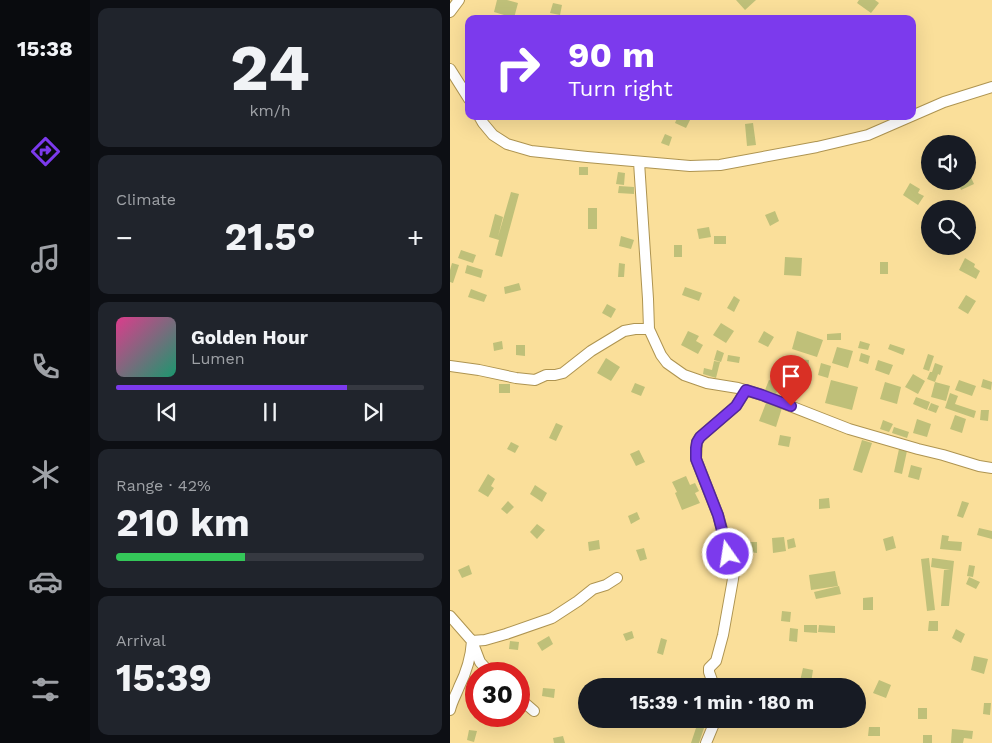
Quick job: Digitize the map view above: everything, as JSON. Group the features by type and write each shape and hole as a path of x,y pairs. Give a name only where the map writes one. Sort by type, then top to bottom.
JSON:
{"street":[{"path":"450,12 459,0"},
{"path":"450,69 465,93"},
{"path":"916,114 944,102 992,87"},
{"path":"482,120 493,135 507,144 523,149 690,166 720,165 817,148 868,135 903,120"},
{"path":"639,162 649,329 661,355 667,363 684,375 707,383 738,388 762,395 849,429 992,468"},
{"path":"450,366 535,380 546,375 555,375 562,372 591,351 624,331 649,329"},
{"path":"711,678 709,668 716,661 723,635 734,572 718,515 696,459 696,448 700,437 736,406 746,390"},
{"path":"472,641 485,640 506,634 552,618 593,589 606,585 617,578"},
{"path":"450,616 472,641 480,662"},
{"path":"450,710 466,670 472,641"},
{"path":"530,707 534,710"},
{"path":"706,743 712,728"}],"building":[{"path":"497,0 518,3 515,15 504,15 494,12"},
{"path":"736,0 756,0 745,10"},
{"path":"859,0 875,0 879,3 871,13 857,3"},
{"path":"553,3 562,5 560,15 550,13"},
{"path":"676,120 690,120 686,128 675,123"},
{"path":"753,123 756,145 747,146 745,124"},
{"path":"665,134 672,137 669,146 661,143"},
{"path":"579,167 588,167 588,175 579,175"},
{"path":"618,172 625,173 624,185 616,184"},
{"path":"910,183 920,189 918,193 924,196 918,205 903,195"},
{"path":"619,186 634,187 634,194 618,193"},
{"path":"511,192 519,194 502,257 495,255 499,240 489,237 495,214 503,217 498,237"},
{"path":"588,208 597,208 597,229 588,229"},
{"path":"775,211 779,221 770,226 765,215"},
{"path":"709,227 711,237 699,239 697,229"},
{"path":"621,236 634,240 631,249 619,246"},
{"path":"714,236 726,236 726,244 714,244"},
{"path":"674,245 682,245 682,257 674,257"},
{"path":"461,250 476,255 473,263 458,258"},
{"path":"785,257 802,258 801,276 784,275"},
{"path":"965,258 975,264 974,267 980,271 976,279 959,270"},
{"path":"880,262 888,262 888,274 880,274"},
{"path":"452,263 459,265 453,283 450,282"},
{"path":"619,263 625,264 624,277 618,277"},
{"path":"467,265 483,270 481,278 465,273"},
{"path":"519,283 521,290 505,294 504,287"},
{"path":"685,287 702,293 699,301 682,295"},
{"path":"471,289 487,295 484,302 468,297"},
{"path":"966,295 976,301 968,314 958,308"},
{"path":"734,296 740,300 734,312 727,308"},
{"path":"607,304 616,309 611,318 602,313"},
{"path":"721,323 734,331 726,343 713,335"},
{"path":"688,331 699,336 696,341 703,345 698,354 681,345"},
{"path":"764,331 774,337 768,347 758,342"},
{"path":"797,331 823,340 817,357 792,349"},
{"path":"841,333 841,340 827,340 827,334"},
{"path":"502,341 503,349 494,351 493,343"},
{"path":"860,341 870,344 868,350 858,348"},
{"path":"890,344 905,349 903,355 888,349"},
{"path":"516,345 525,345 525,356 516,355"},
{"path":"837,347 853,351 848,368 832,363"},
{"path":"717,350 724,353 721,362 714,360"},
{"path":"861,353 870,356 868,364 859,361"},
{"path":"928,354 934,356 929,371 923,369"},
{"path":"728,355 740,357 739,363 727,361"},
{"path":"606,358 620,367 611,381 597,373"},
{"path":"798,359 809,360 808,370 797,368"},
{"path":"878,360 893,365 889,375 875,370"},
{"path":"714,361 720,362 716,378 703,374 704,368 712,370"},
{"path":"821,363 831,366 828,378 818,375"},
{"path":"935,363 943,366 935,382 927,379"},
{"path":"913,374 925,381 918,394 905,387"},
{"path":"983,379 992,382 991,390 981,387"},
{"path":"769,380 780,384 776,394 765,390"},
{"path":"831,380 858,387 852,410 825,403"},
{"path":"959,380 976,386 972,396 955,390"},
{"path":"885,382 901,387 897,404 880,399"},
{"path":"935,382 950,386 946,401 931,397"},
{"path":"635,383 645,387 641,396 631,392"},
{"path":"499,384 510,384 510,393 499,393"},
{"path":"783,391 792,394 790,400 781,398"},
{"path":"950,393 958,396 955,404 976,411 974,418 945,408"},
{"path":"916,397 930,402 927,410 913,404"},
{"path":"766,403 782,408 776,427 759,421"},
{"path":"931,403 939,406 936,413 928,410"},
{"path":"981,410 989,410 988,421 980,420"},
{"path":"955,415 966,419 962,433 950,429"},
{"path":"917,419 931,424 927,437 913,433"},
{"path":"883,420 893,424 889,432 880,429"},
{"path":"556,423 563,426 556,441 549,438"},
{"path":"894,427 909,432 907,438 892,433"},
{"path":"780,435 791,437 789,447 778,445"},
{"path":"862,440 872,443 862,473 853,470"},
{"path":"511,442 519,446 515,453 507,449"},
{"path":"899,449 907,451 902,474 894,472"},
{"path":"639,450 645,462 636,466 630,454"},
{"path":"911,465 922,468 919,480 908,477"},
{"path":"488,474 495,479 491,486 494,488 488,497 478,491"},
{"path":"686,476 690,485 695,483 699,491 695,493 700,503 682,510 672,482"},
{"path":"535,485 547,493 542,502 530,494"},
{"path":"829,498 830,508 819,509 819,499"},
{"path":"508,501 514,507 507,514 501,509"},
{"path":"962,501 969,503 963,518 957,516"},
{"path":"637,512 640,519 631,524 628,516"},
{"path":"537,524 545,530 537,539 530,532"},
{"path":"979,528 992,531 992,539 977,535"},
{"path":"942,535 949,536 948,541 962,542 961,551 940,549"},
{"path":"893,536 896,548 886,551 883,539"},
{"path":"784,537 786,551 773,553 772,538"},
{"path":"794,538 796,547 788,549 787,540"},
{"path":"599,540 600,549 589,551 588,542"},
{"path":"749,542 757,542 757,553 748,552"},
{"path":"644,548 647,559 640,561 636,550"},
{"path":"725,550 727,567 714,567 714,551"},
{"path":"929,558 935,610 927,611 921,559"},
{"path":"932,558 954,561 949,606 941,606 944,570 950,570 931,567"},
{"path":"469,565 472,574 462,578 458,570"},
{"path":"969,565 975,566 973,577 967,576"},
{"path":"835,571 838,586 811,590 809,575"},
{"path":"969,577 980,582 976,589 966,584"},
{"path":"839,586 841,594 816,599 814,592"},
{"path":"873,597 873,610 863,610 863,598"},
{"path":"782,611 791,612 790,622 781,621"},
{"path":"929,621 938,621 938,631 928,631"},
{"path":"804,625 817,625 817,633 804,632"},
{"path":"819,625 835,626 835,633 818,632"},
{"path":"790,628 798,629 797,642 789,641"},
{"path":"956,629 965,634 961,643 952,638"},
{"path":"632,631 634,638 626,641 623,634"},
{"path":"549,636 553,644 542,651 537,643"},
{"path":"661,638 667,640 663,655 657,653"},
{"path":"510,641 519,642 518,650 509,649"},
{"path":"974,656 988,659 984,674 971,670"},
{"path":"803,668 813,670 812,678 801,678"},
{"path":"879,680 891,685 886,698 873,693"},
{"path":"543,688 555,689 554,698 542,696"},
{"path":"984,703 991,703 990,715 983,714"},
{"path":"918,708 927,708 927,719 918,719"},
{"path":"869,727 880,727 880,736 868,736"},
{"path":"696,728 704,728 699,743 691,743"},
{"path":"952,729 973,731 972,739 964,738 963,743 951,743"},
{"path":"469,730 477,731 474,742 467,740"},
{"path":"923,735 932,735 932,743 923,743"},
{"path":"563,736 565,743 554,743 553,738"}],"route":[{"path":"728,554 718,515 696,459 697,442 700,437 736,406 746,390 791,406"}]}
